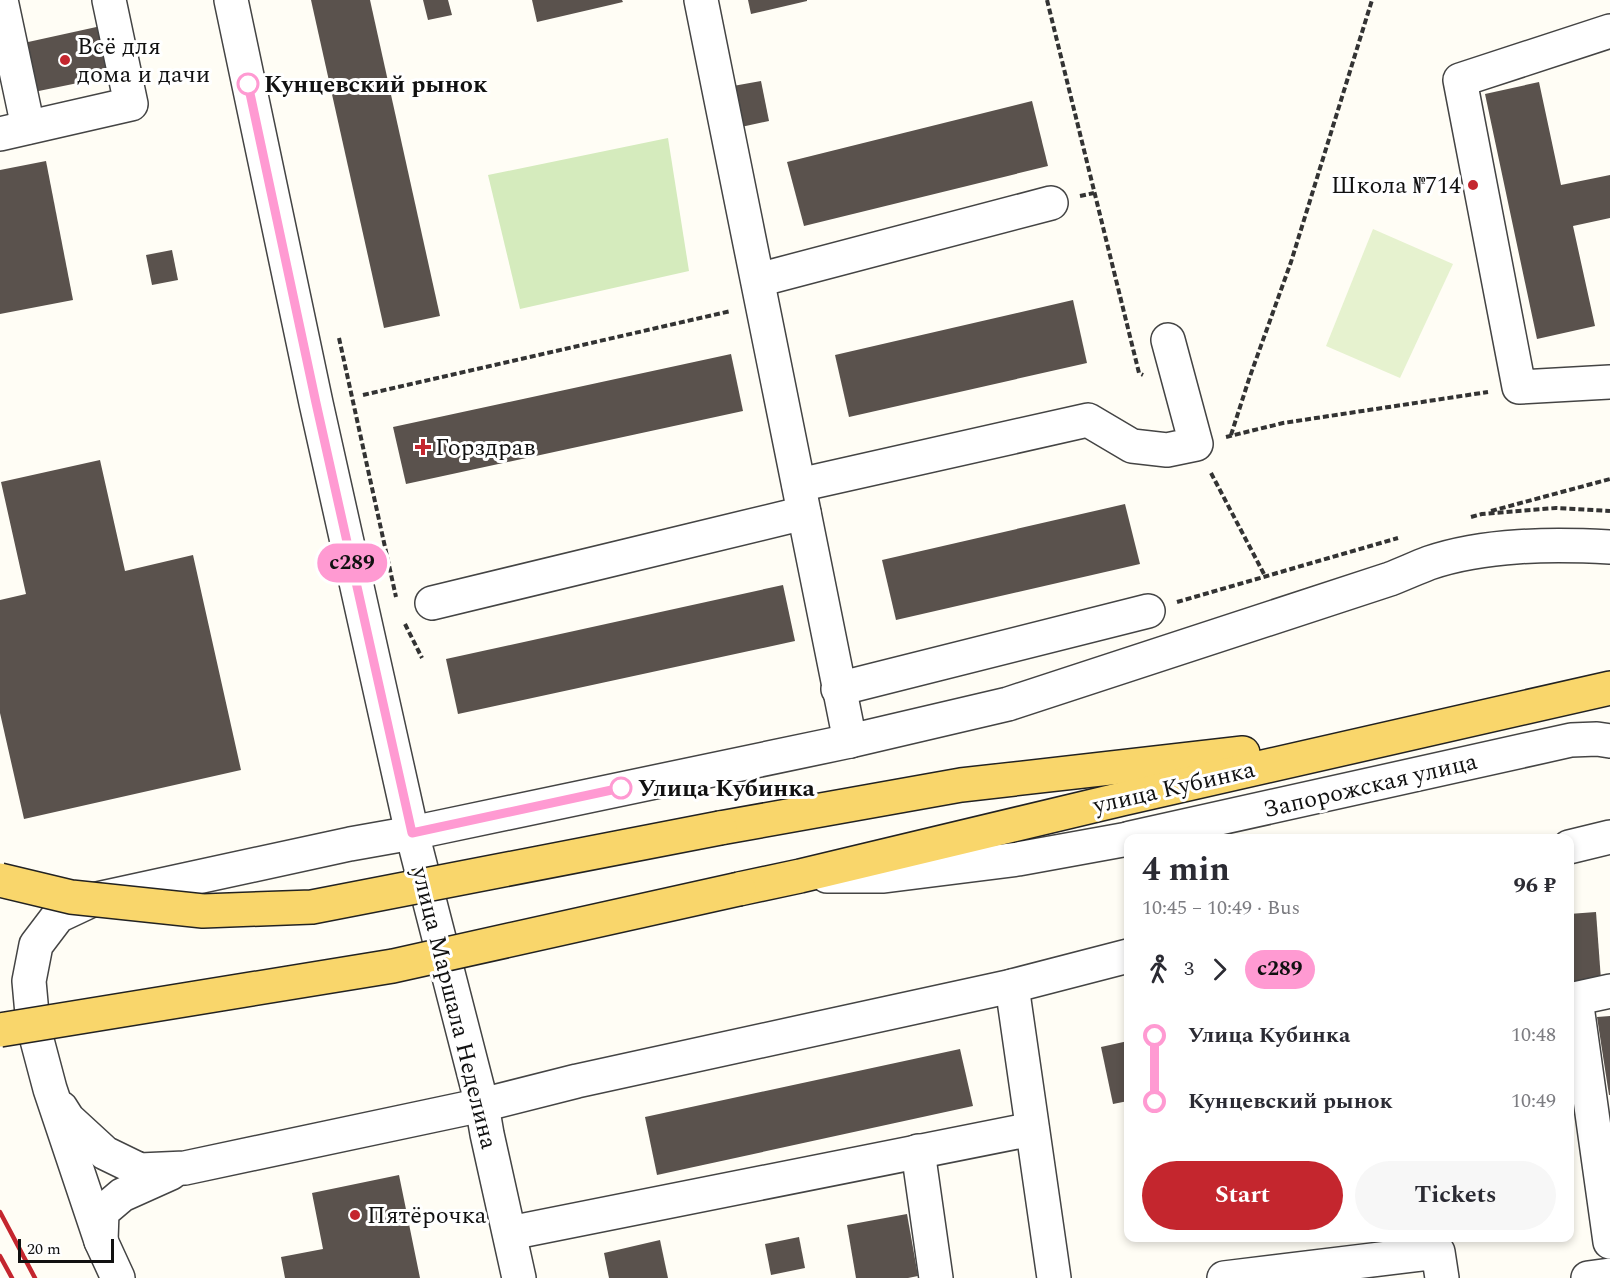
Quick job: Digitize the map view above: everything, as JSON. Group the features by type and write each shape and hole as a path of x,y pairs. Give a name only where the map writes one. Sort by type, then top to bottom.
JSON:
{"main road":[{"name":"улица Кубинка","path":"0,1030 393,966 800,876 1122,799 1610,688"},
{"path":"0,880 70,897 203,911 312,907 720,828 961,785 1408,734"}],"street":[{"path":"1,0 14,130 131,104 109,0"},
{"name":"улица Маршала Неделина","path":"231,0 316,403 412,833 482,1105 519,1278"},
{"path":"701,0 850,741"},
{"path":"1610,31 1460,80 1519,387 1610,382"},
{"path":"760,292 1052,203"},
{"path":"432,603 1088,420 1132,446 1167,450 1196,444 1168,340"},
{"path":"118,1278 101,1241 50,1089 33,1025 29,981 36,945 58,916 92,900 350,844 850,741 1008,704 1390,579 1430,563 1472,553 1531,546 1610,547"},
{"path":"838,689 1148,611"},
{"name":"Запорожская улица","path":"1151,834 1571,740 1610,741"},
{"path":"1574,846 1610,837"},
{"name":"Запорожская улица","path":"800,876 884,876 1018,859 1124,840"},
{"path":"50,1089 68,1119 105,1152 140,1170 185,1168 482,1105 577,1081 1012,986 1124,957"},
{"path":"1012,986 1054,1278"},
{"path":"1574,1000 1610,991"},
{"path":"1574,1013 1610,1242"},
{"path":"510,1233 1032,1129"},
{"path":"918,1151 936,1278"},
{"path":"101,1241 102,1212 122,1195 185,1168"},
{"path":"1224,1278 1438,1252 1442,1278"},
{"path":"1588,1278 1610,1275"}],"path":[{"path":"1047,0 1139,374 1182,392"},
{"path":"1231,436 1291,262 1372,0"},
{"path":"363,395 760,292"},
{"path":"338,334 396,599"},
{"path":"1265,576 1196,444 1283,423 1519,387"},
{"path":"1482,514 1610,479"},
{"path":"403,620 422,658"}],"green space":[{"path":"668,138 689,271 520,309 488,175"},
{"path":"1373,229 1453,264 1400,378 1326,346"}],"building":[{"path":"311,0 370,0 440,316 384,328"},
{"path":"423,0 448,0 452,15 428,20"},
{"path":"532,0 622,0 623,2 537,22"},
{"path":"748,0 807,0 807,1 751,14"},
{"name":"Всё для дома и дачи","path":"101,26 112,76 29,93 19,44"},
{"path":"761,81 769,121 741,127 733,86"},
{"path":"1539,82 1561,185 1610,175 1610,218 1573,226 1595,326 1537,339 1485,94"},
{"path":"1032,101 1048,166 804,226 787,162"},
{"path":"46,161 73,300 0,314 0,170"},
{"path":"172,250 178,280 152,285 146,255"},
{"path":"1073,300 1087,363 849,417 835,355"},
{"path":"731,354 743,411 406,484 393,427"},
{"path":"100,460 125,571 193,555 241,770 24,819 0,713 0,600 26,594 1,482"},
{"path":"1125,504 1140,564 896,620 882,560"},
{"path":"783,585 795,641 458,714 446,659"},
{"path":"1596,912 1601,980 1574,983 1574,914"},
{"path":"1610,1016 1610,1095 1609,1095 1597,1017"},
{"path":"1124,1042 1124,1102 1113,1104 1101,1047"},
{"path":"960,1049 973,1106 657,1175 645,1117"},
{"path":"399,1175 420,1278 285,1278 281,1257 323,1249 312,1193"},
{"path":"907,1214 918,1276 856,1278 847,1225"},
{"path":"799,1237 805,1268 771,1275 765,1244"},
{"path":"660,1240 668,1278 609,1278 604,1253"}],"railway":[{"path":"0,1212 35,1278"},
{"path":"0,1256 12,1278"}],"bus line":[{"name":"с289","path":"248,84 316,403 412,833 621,788"}],"place":[{"name":"Всё для дома и дачи","path":"65,60"},
{"name":"Кунцевский рынок","path":"248,84"},
{"name":"Школа №714","path":"1473,185"},
{"name":"Горздрав","path":"423,447"},
{"name":"Улица Кубинка","path":"621,788"},
{"name":"Пятёрочка","path":"355,1215"}]}
